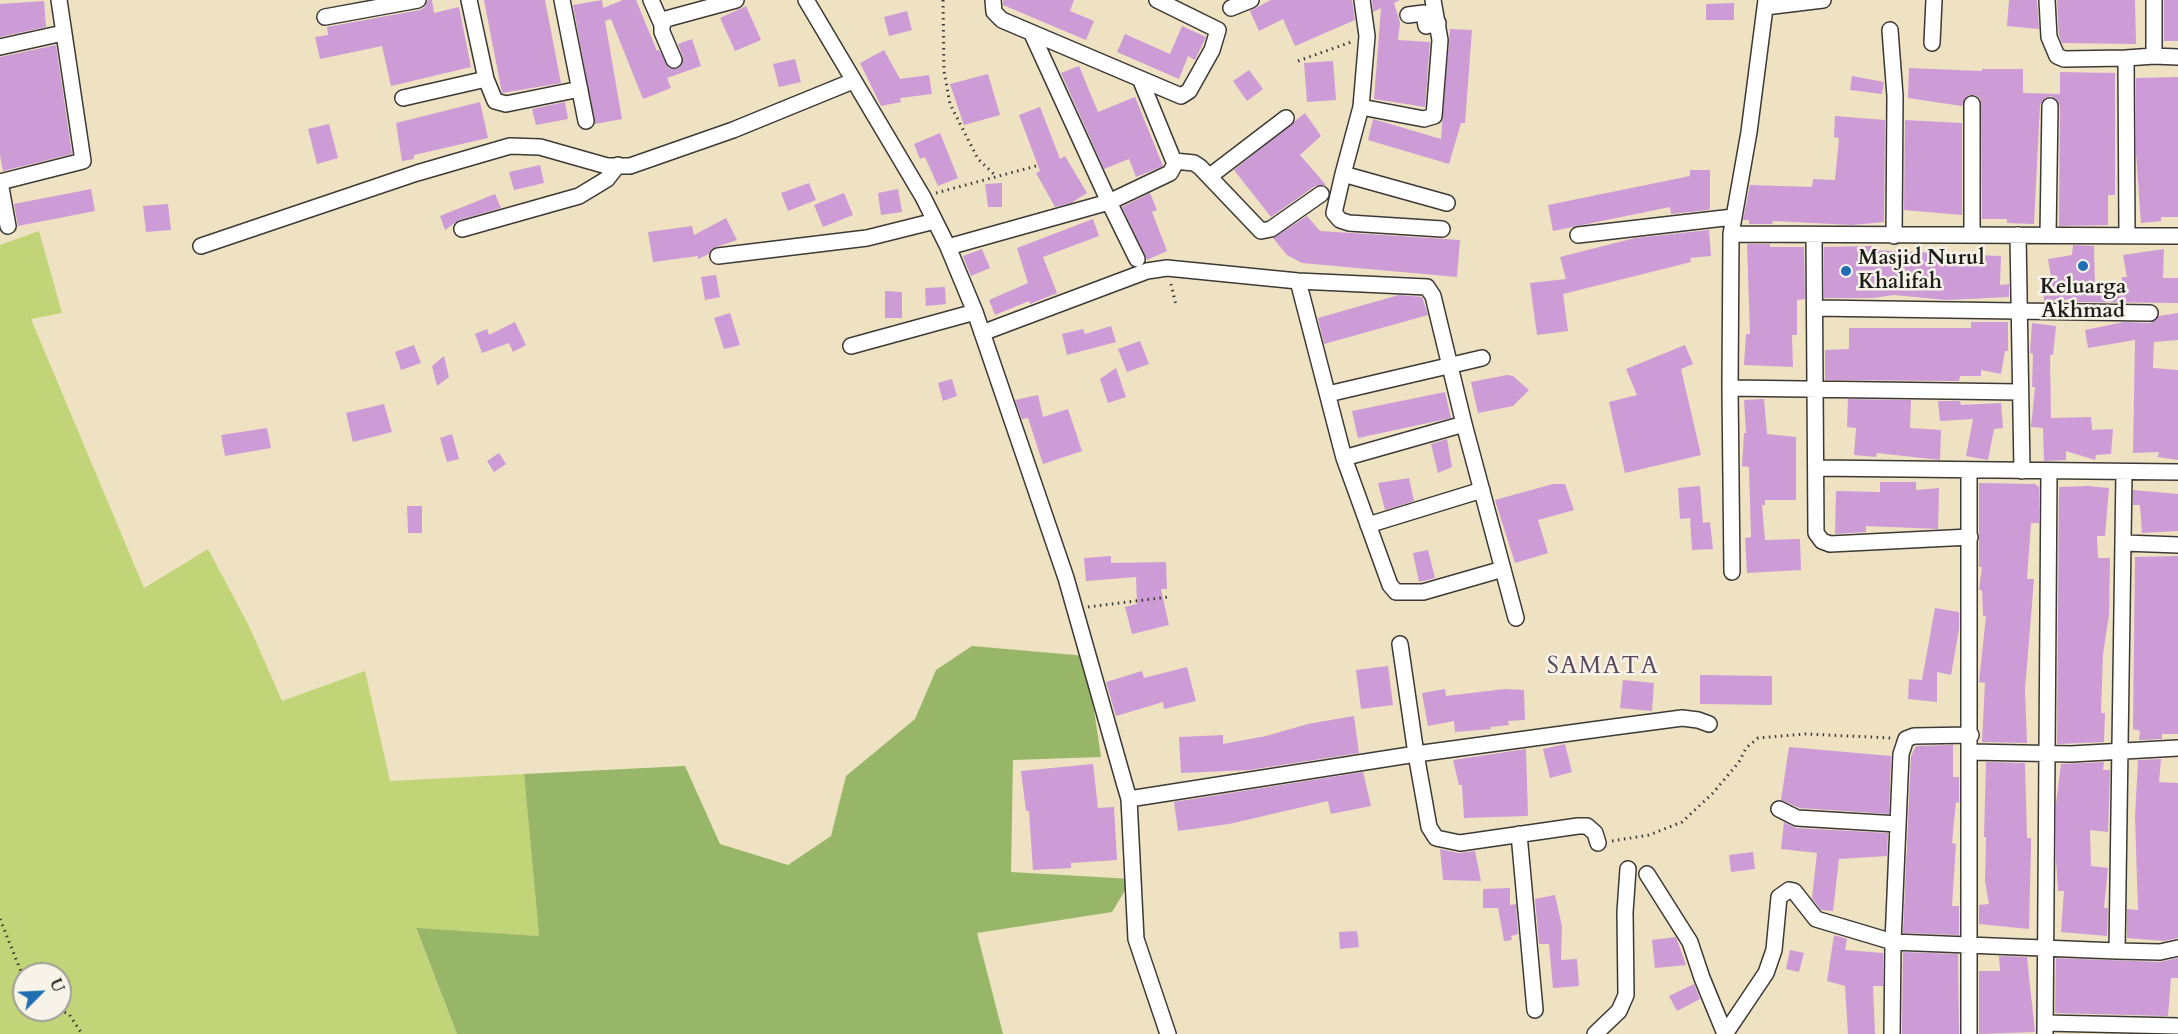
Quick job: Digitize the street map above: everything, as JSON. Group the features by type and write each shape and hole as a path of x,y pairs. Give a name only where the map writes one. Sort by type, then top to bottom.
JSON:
{"street":[{"path":"8,226 0,181 83,161 59,0"},
{"path":"325,17 418,0"},
{"path":"470,0 491,96 501,103 580,89"},
{"path":"562,0 586,121"},
{"path":"651,0 674,60"},
{"path":"662,25 671,17 736,0"},
{"path":"806,0 923,197 948,247 975,312 1075,609 1129,799 1136,939 1168,1034"},
{"path":"993,0 998,17 1032,34 1176,96 1187,94 1218,34 1216,27 1157,0"},
{"path":"1232,8 1251,0"},
{"path":"1362,0 1367,36 1361,107 1334,213 1340,220 1349,223 1442,229"},
{"path":"1361,107 1424,119 1434,116 1440,40 1433,0"},
{"path":"1732,572 1731,234 1749,132 1765,3 1823,0"},
{"path":"1932,43 1934,0"},
{"path":"2047,0 2049,37 2057,56 2064,59 2178,57"},
{"path":"2154,0 2154,56"},
{"path":"1408,15 1424,13 1426,26 1437,23"},
{"path":"1890,30 1895,96 1894,236"},
{"path":"0,47 63,33"},
{"path":"1032,34 1137,259"},
{"path":"2126,58 2127,235"},
{"path":"403,98 486,79"},
{"path":"201,246 417,173 510,146 540,147 588,162 618,165 651,160 853,81"},
{"path":"948,247 1109,202 1170,173 1174,168 1174,161 1141,81"},
{"path":"1972,104 1972,234"},
{"path":"2048,235 2050,106"},
{"path":"1210,176 1286,118"},
{"path":"1174,161 1194,164 1210,176 1258,229 1264,231 1321,194"},
{"path":"462,229 579,196 607,179 618,165"},
{"path":"1343,174 1447,203"},
{"path":"1578,235 1733,217"},
{"path":"718,256 867,238 935,221"},
{"path":"1731,234 2178,236"},
{"path":"2018,235 2022,471"},
{"path":"1814,236 1816,308 1814,523 1816,533 1822,541 1839,544 1970,537"},
{"path":"982,333 1147,271 1167,268 1298,281 1427,287 1433,296 1464,424 1516,618"},
{"path":"1298,281 1344,458 1390,585 1396,592 1423,592 1503,568"},
{"path":"1816,308 2021,313 2150,313"},
{"path":"851,346 975,312"},
{"path":"1328,394 1482,358"},
{"path":"1730,388 2020,392"},
{"path":"1344,458 1464,424"},
{"path":"1816,468 2178,472"},
{"path":"1969,470 1971,735 1967,946 1969,1034"},
{"path":"2049,472 2045,1028 2178,1026"},
{"path":"2116,951 2122,751 2124,472"},
{"path":"1368,525 1482,490"},
{"path":"2125,543 2178,544"},
{"path":"1400,644 1429,827 1436,838 1460,843 1569,826 1587,826 1595,833 1598,843"},
{"path":"1129,799 1416,754 1682,718 1709,724"},
{"path":"1892,1034 1893,942 1901,754 1906,740 1914,736 1971,735"},
{"path":"1971,752 2047,753 2178,748"},
{"path":"1779,809 1797,818 1898,824"},
{"path":"1519,834 1535,1010"},
{"path":"1595,1034 1619,1011 1626,995 1625,912 1628,869"},
{"path":"1647,874 1690,942 1725,1034"},
{"path":"1725,1034 1766,973 1774,950 1779,897 1784,891 1794,891 1816,919 1893,942 2160,952 2178,948"}],"path":[{"path":"943,0 944,71 950,104 978,159 996,176"},
{"path":"1298,61 1367,36"},
{"path":"923,197 1036,166"},
{"path":"1167,268 1176,305"},
{"path":"1075,609 1168,597"},
{"path":"1598,843 1649,836 1682,822 1713,793 1739,762 1746,748 1758,738 1806,734 1906,740"},
{"path":"0,919 17,962"},
{"path":"72,1019 82,1034"}],"green space":[{"path":"39,231 62,313 31,319 144,588 208,549 249,626 282,701 365,671 390,781 524,774 539,936 416,929 457,1034 0,1034 0,245"},
{"path":"972,646 1086,656 1101,757 1013,760 1011,872 1132,879 1112,912 977,933 1003,1034 457,1034 416,928 539,936 524,774 685,766 720,844 788,865 831,836 846,776 915,719 936,670"}],"building":[{"path":"428,0 432,0 434,13 459,7 471,67 391,86 382,46 320,59 315,37 328,35 327,27 420,10 425,7"},
{"path":"484,0 545,0 561,83 502,93"},
{"path":"602,0 603,8 623,0 636,0 657,51 659,50 669,68 677,69 681,66 683,57 678,44 692,39 701,66 667,78 671,88 643,99 611,19 605,21 622,119 595,124 573,5"},
{"path":"1003,0 1074,0 1070,11 1094,21 1086,40 1003,5"},
{"path":"1271,0 1352,0 1355,20 1295,46 1283,19 1259,31 1250,11"},
{"path":"1372,0 1400,0 1394,3 1400,23 1398,40 1430,42 1425,107 1374,99 1381,8 1373,12"},
{"path":"2009,0 2037,0 2039,29 2007,26"},
{"path":"2057,0 2135,0 2136,44 2062,43 2059,35"},
{"path":"2164,0 2178,0 2178,41 2164,41"},
{"path":"44,1 46,27 0,37 0,4"},
{"path":"1734,3 1734,20 1706,20 1706,4"},
{"path":"746,6 761,40 735,51 720,18"},
{"path":"907,11 912,30 889,36 884,17"},
{"path":"1182,26 1206,37 1195,60 1188,56 1179,79 1117,52 1125,34 1170,54"},
{"path":"1450,29 1472,30 1465,123 1461,123 1449,164 1368,140 1373,119 1441,139"},
{"path":"56,45 72,154 3,171 0,155 0,57"},
{"path":"884,50 900,79 929,75 932,94 900,98 901,102 881,106 860,63"},
{"path":"795,59 801,82 779,87 773,64"},
{"path":"1333,61 1336,100 1307,102 1304,63"},
{"path":"1079,66 1098,112 1135,97 1163,166 1136,177 1129,159 1104,169 1061,73"},
{"path":"1909,68 1982,71 1982,69 2023,69 2023,93 2060,94 2060,72 2115,73 2115,195 2108,195 2108,225 2059,226 2060,106 2058,101 2051,96 2045,98 2040,105 2034,224 2007,223 2007,219 1982,219 1981,100 1976,95 1968,95 1962,106 1908,98"},
{"path":"1249,70 1263,89 1247,101 1233,81"},
{"path":"988,74 1000,115 964,125 950,84"},
{"path":"1852,76 1884,82 1882,94 1850,90"},
{"path":"2178,77 2178,217 2161,217 2161,221 2141,223 2136,153 2136,78"},
{"path":"480,102 488,138 414,155 414,159 402,161 396,123"},
{"path":"565,102 568,119 536,125 532,109"},
{"path":"1040,107 1060,159 1065,156 1087,193 1071,203 1055,207 1036,173 1040,171 1019,115"},
{"path":"1305,113 1321,136 1300,155 1326,185 1315,186 1271,217 1234,170"},
{"path":"1835,116 1885,120 1884,222 1852,225 1773,221 1772,224 1749,224 1749,220 1743,220 1750,185 1812,187 1813,179 1835,180 1839,138 1834,137"},
{"path":"1905,120 1962,123 1962,215 1904,210"},
{"path":"329,124 338,158 317,164 308,129"},
{"path":"940,133 958,178 938,186 925,157 920,159 914,144"},
{"path":"540,165 544,183 514,190 509,172"},
{"path":"1690,170 1710,170 1710,208 1708,210 1671,214 1670,207 1553,231 1548,205 1690,176"},
{"path":"809,183 816,200 788,211 781,193"},
{"path":"1002,183 1002,207 988,207 985,184"},
{"path":"91,189 95,211 18,226 14,204"},
{"path":"898,189 902,212 881,215 878,193"},
{"path":"844,193 853,215 823,227 814,205"},
{"path":"1150,193 1157,210 1152,212 1167,251 1147,260 1122,207"},
{"path":"495,194 501,208 459,220 445,230 440,216"},
{"path":"168,204 171,230 146,232 143,206"},
{"path":"1307,216 1320,231 1460,240 1457,277 1302,263 1287,255 1273,238"},
{"path":"726,218 737,240 713,248 709,254 698,259 698,256 653,262 648,232 692,226 694,235"},
{"path":"1093,219 1099,236 1043,257 1057,293 1030,304 1029,301 995,315 989,300 1028,283 1017,248"},
{"path":"1709,230 1711,256 1690,258 1691,262 1563,294 1568,331 1537,335 1530,283 1566,279 1560,257 1635,238"},
{"path":"1747,244 1804,247 1805,299 1797,300 1797,335 1792,335 1793,367 1744,365 1746,334 1750,334"},
{"path":"2073,245 2094,246 2095,286 2121,286 2122,277 2127,277 2123,255 2164,249 2163,278 2178,278 2178,303 2077,302 2077,299 2044,301 2043,283 2052,282 2048,259 2072,255"},
{"path":"1872,246 1872,250 2001,256 2000,285 2009,284 2009,297 1947,300 1894,295 1873,298 1824,298 1824,247"},
{"path":"982,249 990,268 971,276 963,256"},
{"path":"716,275 720,297 705,300 701,277"},
{"path":"945,287 946,304 926,306 925,288"},
{"path":"885,291 902,292 902,318 885,318"},
{"path":"1399,295 1422,297 1428,315 1324,344 1318,318"},
{"path":"730,313 740,345 724,349 714,318"},
{"path":"2178,313 2178,340 2154,342 2153,368 2178,370 2178,460 2158,457 2159,452 2133,453 2135,340 2088,348 2085,330 2124,322 2150,323 2159,316"},
{"path":"515,322 526,345 513,352 509,343 482,353 475,334 487,329 489,335"},
{"path":"1971,322 2008,322 2008,351 2005,351 2001,374 1981,370 1981,376 1960,376 1959,381 1825,380 1825,350 1849,349 1849,328 1971,328"},
{"path":"2032,323 2056,326 2053,355 2050,355 2051,418 2091,417 2092,430 2113,429 2111,454 2096,455 2095,460 2066,451 2066,460 2044,461 2043,428 2031,427 2035,387 2032,387 2033,354 2030,353"},
{"path":"1111,326 1116,342 1067,355 1062,334 1083,329 1085,334"},
{"path":"1140,341 1149,364 1127,372 1118,349"},
{"path":"414,345 421,363 401,370 395,352"},
{"path":"1685,345 1693,364 1681,369 1701,455 1625,473 1609,402 1637,395 1626,369"},
{"path":"444,356 449,377 437,386 432,366"},
{"path":"1116,368 1126,397 1108,403 1100,379"},
{"path":"1507,375 1513,376 1529,390 1513,406 1478,413 1471,382"},
{"path":"952,379 957,396 943,401 938,383"},
{"path":"1445,392 1451,418 1358,438 1352,411"},
{"path":"1038,395 1043,417 1068,409 1082,451 1043,464 1028,418 1022,419 1015,400"},
{"path":"1764,399 1767,434 1796,437 1796,500 1765,500 1765,505 1762,505 1765,540 1800,539 1801,570 1747,573 1745,538 1751,537 1749,467 1742,466 1744,433 1746,433 1744,400"},
{"path":"1848,399 1911,400 1910,428 1941,430 1940,460 1877,453 1876,457 1854,455 1856,428 1847,427"},
{"path":"1938,401 1960,401 1961,405 2001,403 2003,428 1994,429 1988,460 1966,456 1973,419 1940,421"},
{"path":"384,404 392,432 353,442 346,413"},
{"path":"267,428 271,448 225,456 221,435"},
{"path":"452,434 459,459 447,462 440,438"},
{"path":"1447,439 1452,467 1438,473 1431,444"},
{"path":"499,453 506,464 494,472 487,461"},
{"path":"1409,478 1414,501 1385,510 1378,483"},
{"path":"1880,482 1916,482 1916,490 1939,488 1938,529 1866,526 1866,532 1835,534 1836,491 1880,492"},
{"path":"1979,483 2035,484 2039,487 2039,523 2031,523 2027,579 2034,579 2025,690 2027,743 1982,742 1985,683 1979,682 1986,616 1983,616 1982,590 1979,590 1982,567 1979,567"},
{"path":"1553,484 1565,484 1574,510 1538,520 1548,553 1515,563 1495,500"},
{"path":"1700,486 1703,523 1710,522 1713,549 1692,550 1690,518 1680,519 1678,488"},
{"path":"2059,487 2109,488 2105,536 2097,536 2098,558 2110,558 2109,615 2103,654 2101,713 2105,713 2104,742 2057,744"},
{"path":"2133,490 2178,494 2178,531 2142,533 2140,505 2133,505"},
{"path":"407,506 422,506 422,533 408,533"},
{"path":"1428,550 1435,578 1419,582 1413,553"},
{"path":"1111,556 1111,563 1166,562 1167,589 1161,589 1169,625 1132,634 1125,607 1137,604 1136,577 1086,581 1084,558"},
{"path":"2178,556 2178,734 2162,734 2162,739 2139,740 2140,731 2133,729 2135,557"},
{"path":"1935,608 1959,612 1959,629 1951,675 1937,672 1937,702 1908,699 1909,679 1922,680"},
{"path":"1388,666 1393,705 1361,709 1356,670"},
{"path":"1187,667 1196,701 1164,709 1163,702 1116,716 1106,682 1142,671 1144,678"},
{"path":"1700,675 1772,676 1772,705 1700,704"},
{"path":"1623,680 1654,683 1652,711 1620,708"},
{"path":"1445,689 1446,696 1505,689 1524,690 1525,720 1508,721 1509,725 1490,727 1491,729 1455,732 1454,721 1428,726 1422,693"},
{"path":"1354,716 1359,753 1249,770 1181,773 1179,737 1223,735 1223,744"},
{"path":"1565,744 1572,772 1550,778 1543,749"},
{"path":"1953,745 1953,777 1959,777 1959,803 1956,802 1952,843 1956,844 1952,906 1959,906 1959,935 1903,933 1911,756 1916,746"},
{"path":"1789,747 1891,756 1889,814 1800,808 1781,800"},
{"path":"1526,749 1528,816 1464,818 1462,785 1459,785 1453,760"},
{"path":"2161,759 2159,782 2178,783 2178,938 2164,941 2127,938 2127,909 2138,910 2135,817 2138,760"},
{"path":"1986,762 2025,763 2027,838 2031,838 2029,929 1979,924 1979,905 1989,904 1985,881 1986,837 1984,837"},
{"path":"2104,762 2103,770 2110,770 2108,832 2090,830 2091,866 2108,868 2104,908 2108,908 2107,936 2061,932 2064,891 2058,891 2056,804 2061,764"},
{"path":"1093,764 1098,808 1114,807 1117,860 1071,863 1071,868 1033,870 1029,811 1026,811 1021,771"},
{"path":"1363,772 1371,806 1331,814 1328,801 1229,824 1178,831 1174,802"},
{"path":"1784,822 1796,828 1888,833 1887,856 1839,859 1833,911 1821,910 1812,898 1817,853 1781,849"},
{"path":"1440,849 1458,853 1475,851 1481,881 1443,880"},
{"path":"1753,852 1755,869 1731,872 1729,855"},
{"path":"1510,888 1510,905 1516,904 1518,934 1511,936 1512,940 1504,941 1498,908 1483,908 1483,889"},
{"path":"1555,895 1562,926 1561,960 1577,959 1579,986 1553,988 1549,944 1539,944 1535,899"},
{"path":"1357,931 1359,947 1340,949 1339,932"},
{"path":"1834,935 1847,939 1845,950 1883,953 1883,986 1873,986 1875,1034 1848,1034 1845,986 1827,981"},
{"path":"1676,937 1686,965 1655,968 1652,940"},
{"path":"1790,950 1804,953 1799,972 1786,969"},
{"path":"1903,952 1958,954 1959,1034 1902,1034"},
{"path":"1999,956 2027,957 2035,1032 1979,1034 1979,971 2000,971"},
{"path":"2056,958 2160,962 2178,958 2178,978 2171,978 2168,1016 2055,1013"},
{"path":"1694,984 1700,999 1677,1011 1669,996"}],"place":[{"name":"Keluarga Akhmad","path":"2083,266"},
{"name":"Masjid Nurul Khalifah","path":"1846,271"}],"district":[{"name":"SAMATA","path":"1603,667"}]}
